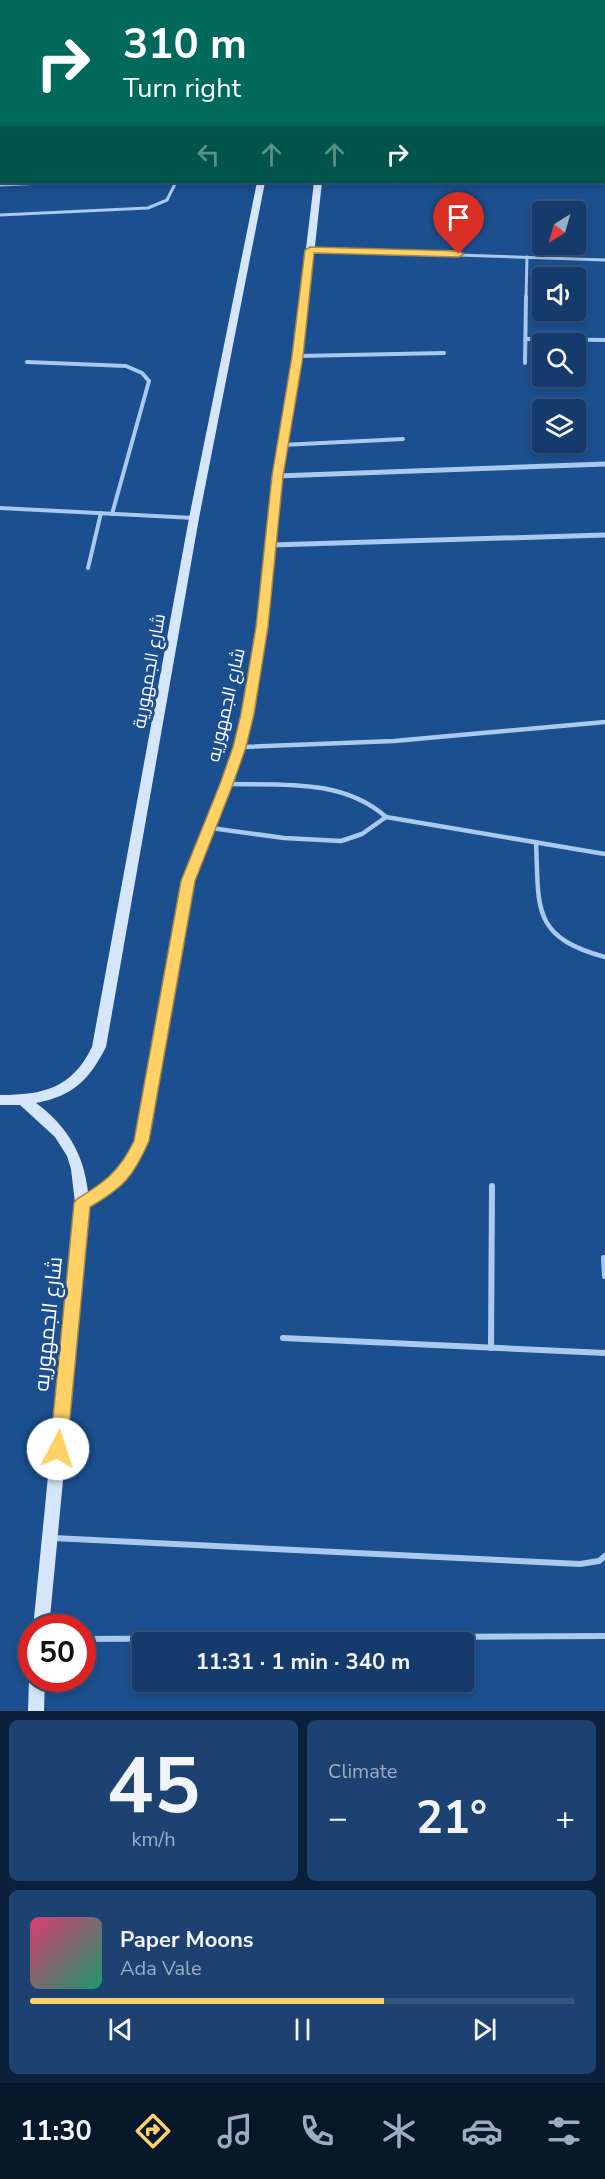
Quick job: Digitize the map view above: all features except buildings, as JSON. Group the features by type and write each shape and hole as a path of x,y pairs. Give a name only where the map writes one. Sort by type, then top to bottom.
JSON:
{"main road":[{"name":"شارع الجمهورية","path":"0,1100 24,1101 51,1095 74,1083 92,1067 99,1047 194,518 261,183"},
{"name":"شارع الجمهوريه","path":"82,1203 110,1187 130,1166 141,1141 188,881 240,747 262,627 277,476 298,356 318,183"},
{"name":"شارع الجمهوريه","path":"24,1101 50,1121 69,1144 81,1173 82,1203 42,1614"},
{"path":"36,1711 37,1692"}],"street":[{"path":"277,476 605,464"},
{"path":"271,545 605,535"}],"lane":[{"path":"0,185 45,183"},
{"path":"0,214 148,208 168,200 176,183"},
{"path":"310,250 605,260"},
{"path":"525,363 527,257"},
{"path":"525,339 605,340"},
{"path":"298,356 444,353"},
{"path":"27,363 126,366 145,374 149,381 112,514"},
{"path":"282,445 403,439"},
{"path":"0,508 194,518"},
{"path":"88,568 101,513"},
{"path":"240,747 394,741 605,722"},
{"path":"227,784 291,785 341,792 367,801 386,817 605,854"},
{"path":"208,828 284,838 341,841 362,834 386,817"},
{"path":"536,842 541,914 551,930 567,943 588,953 605,957"},
{"path":"491,1348 492,1186"},
{"path":"604,1258 605,1276"},
{"path":"283,1338 605,1353"},
{"path":"50,1538 580,1564 599,1561 605,1556"},
{"path":"96,1639 605,1636"}],"route":[{"path":"58,1449 82,1203 110,1187 130,1166 141,1141 188,881 197,853 227,784 240,747 247,714 262,627 277,476 298,356 310,250 346,249 459,254"}]}
